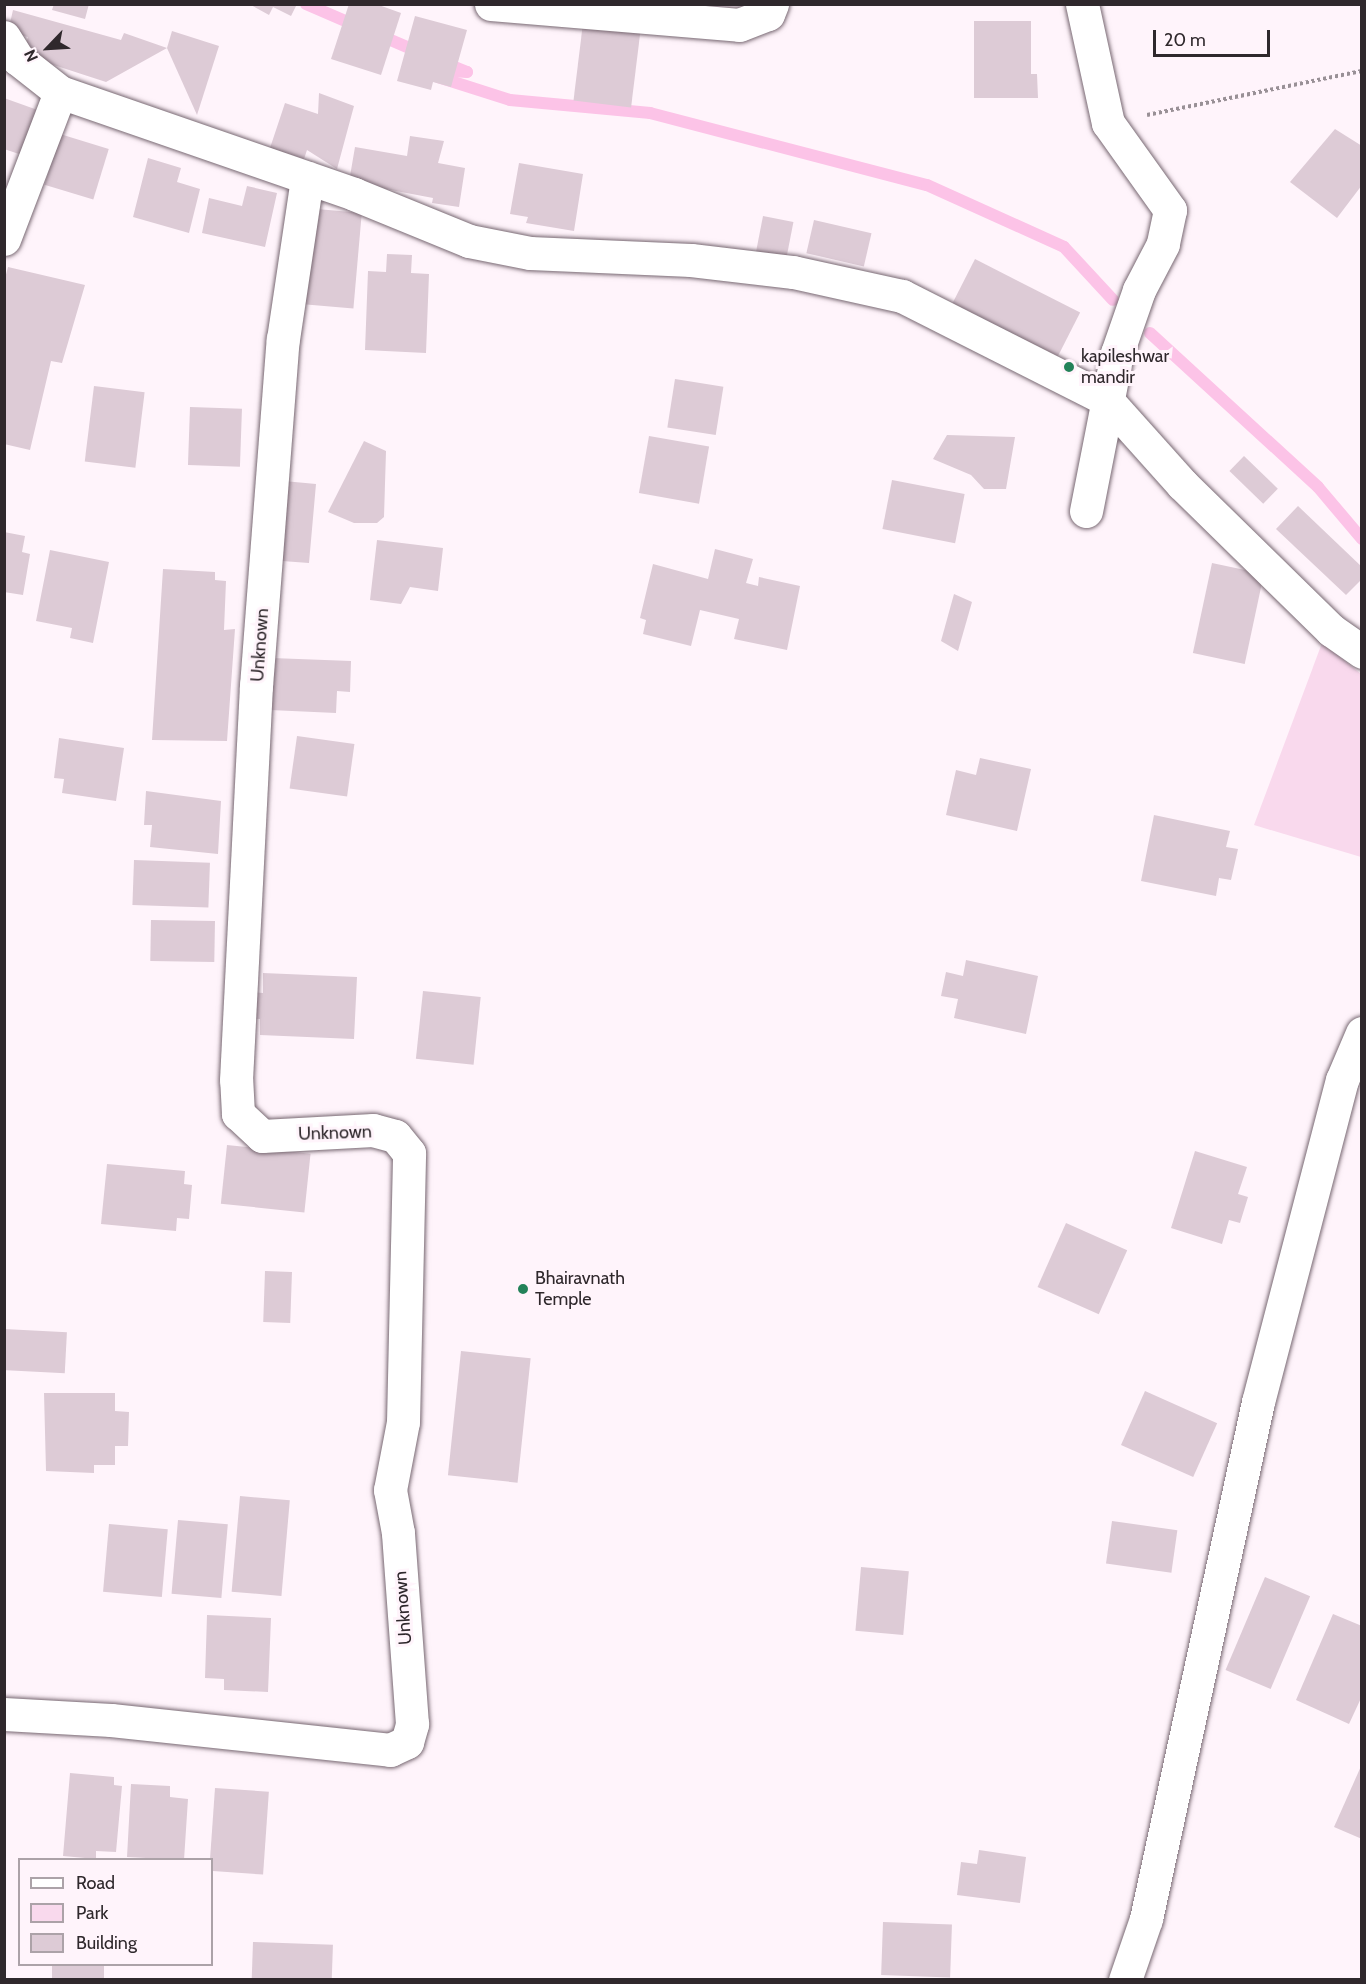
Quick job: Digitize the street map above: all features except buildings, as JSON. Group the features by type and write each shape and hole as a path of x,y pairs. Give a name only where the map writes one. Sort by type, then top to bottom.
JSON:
{"street":[{"path":"491,4 739,25 768,14 772,4"},
{"path":"1083,4 1108,123 1170,210 1164,244 1139,290 1106,399 1086,511"},
{"path":"4,38 18,59 60,92 307,178 469,241 530,253 691,260 793,272 902,296 1106,399 1190,492 1331,630 1362,652"},
{"path":"4,239 60,92"},
{"name":"Unknown","path":"4,1714 111,1720 390,1750 407,1742 412,1725 398,1533 390,1490 403,1422 409,1153 395,1136 373,1130 262,1136 238,1114 236,1080 256,686 283,339 307,178"},
{"path":"1125,1980 1148,1908 1258,1402 1342,1080 1362,1033"}],"path":[{"path":"1108,123 1362,71"}],"green space":[{"path":"1322,643 1361,674 1361,857 1254,825"}],"waterway":[{"path":"306,4 357,26"},
{"path":"379,35 421,53"},
{"path":"439,70 467,72 442,62"},
{"path":"438,77 510,100 650,113 927,185 1064,247 1113,300"},
{"path":"1150,333 1318,487 1362,539"}],"place":[{"name":"kapileshwar mandir","path":"1069,367"},
{"name":"Bhairavnath Temple","path":"523,1289"}]}
